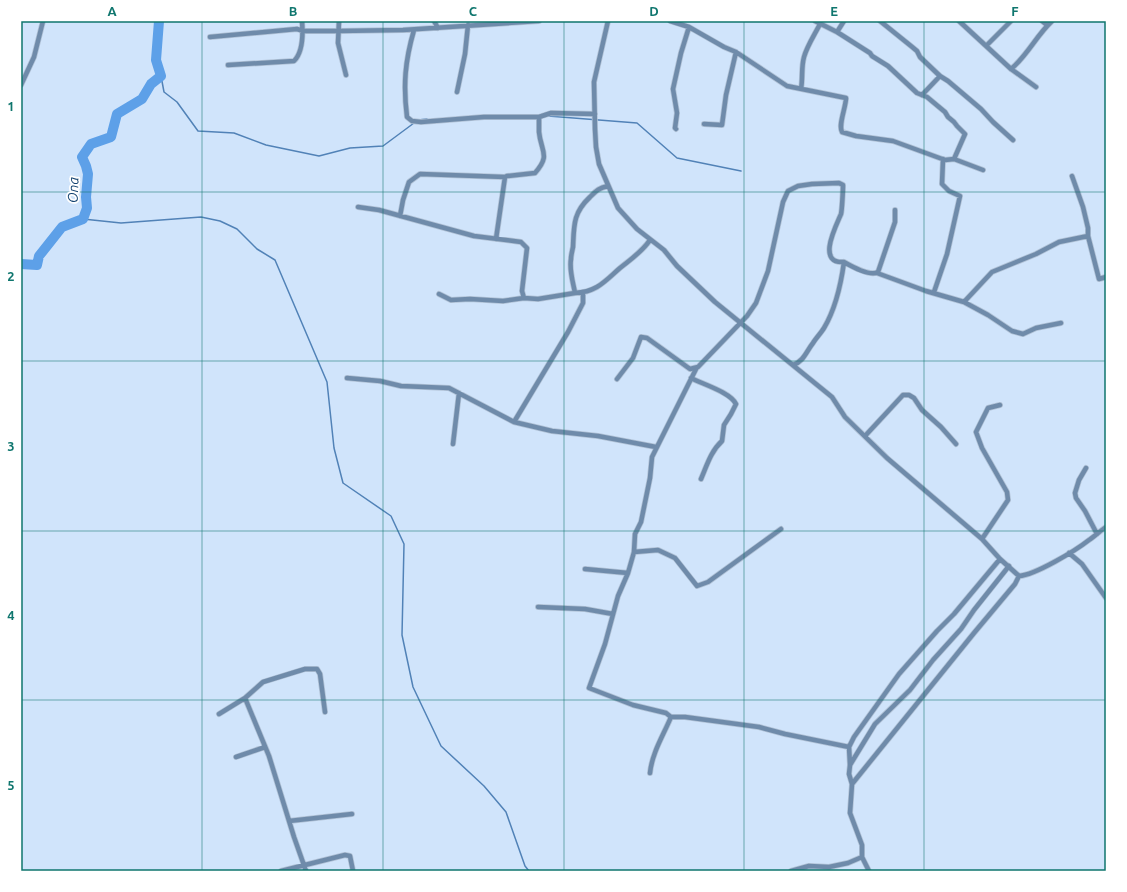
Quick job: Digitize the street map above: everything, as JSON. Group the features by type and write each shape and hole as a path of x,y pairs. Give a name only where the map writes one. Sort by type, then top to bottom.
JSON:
{"street":[{"path":"21,85 34,57 43,21"},
{"path":"228,64 294,61 298,55 303,31 302,21"},
{"path":"339,21 338,43 346,75"},
{"path":"434,21 438,28"},
{"path":"210,37 297,29 303,31 414,30 539,21"},
{"path":"608,21 596,71 594,89 596,147 599,164 618,208 628,220 650,240 664,250 677,266 715,302 832,397 838,404 845,417 899,469 982,539 1000,559 1019,576"},
{"path":"670,21 689,27 724,47 736,52 787,86 846,98 845,111 840,129 842,132 856,136 893,141 943,159 954,159 983,170"},
{"path":"837,32 844,21"},
{"path":"881,21 917,51 920,57 940,76 981,109 993,122 1014,140"},
{"path":"959,21 1011,69 1036,88"},
{"path":"986,46 1011,21"},
{"path":"1042,21 1047,25"},
{"path":"1011,69 1020,62 1032,44 1052,21"},
{"path":"801,89 803,79 801,70 804,55 818,23 837,32 870,53 892,70 917,93 927,97 944,112 965,134 954,159"},
{"path":"457,92 468,25"},
{"path":"676,129 677,113 673,89 681,53 689,27"},
{"path":"414,30 407,53 404,76 407,117 412,121 421,122 484,117 539,117 551,113 595,114"},
{"path":"704,124 722,125 726,95 736,52"},
{"path":"922,95 940,76"},
{"path":"400,216 409,182 420,174 505,177 535,173 543,164 545,156 539,132 539,117"},
{"path":"934,292 947,254 960,196 949,191 942,184 943,159"},
{"path":"1072,176 1088,228 1088,236 1098,279 1106,277"},
{"path":"496,239 505,177"},
{"path":"849,747 759,727 685,717 671,717 666,713 633,705 589,688 606,644 618,596 628,573 634,552 635,534 641,522 650,478 652,457 656,447 696,368 753,309 768,270 783,202 788,191 798,186 828,182 839,183 843,186 841,213 836,229 832,234 829,251 832,258 836,261 844,262 871,274 877,273 964,302 988,315 1012,331 1023,334 1036,328 1061,323"},
{"path":"575,293 570,260 572,254 574,228 578,211 582,204 599,188 608,186"},
{"path":"358,207 379,210 420,220 474,236 521,242 527,248 522,291 524,298"},
{"path":"877,273 884,257 890,234 895,224 895,210"},
{"path":"964,302 992,272 1036,254 1059,242 1088,236"},
{"path":"439,294 451,300 470,299 503,301 524,298 538,299 583,292 593,289 605,282 645,248 650,240"},
{"path":"793,365 803,360 812,344 825,327 837,297 844,262"},
{"path":"514,422 568,332 583,302 583,292"},
{"path":"617,379 632,358 636,345 641,337 647,338 690,369 696,368"},
{"path":"347,378 380,381 400,386 449,388 514,422 552,431 598,436 656,447"},
{"path":"691,378 717,389 734,400 736,404 724,425 722,441 715,447 710,456 701,479"},
{"path":"453,444 459,393"},
{"path":"866,436 903,395 910,395 914,398 922,410 942,427 956,444"},
{"path":"982,539 1008,500 1007,492 982,448 976,432 988,408 1000,405"},
{"path":"1086,468 1079,480 1075,493 1076,498 1085,511 1097,534"},
{"path":"1019,576 1026,575 1069,553 1106,527"},
{"path":"634,552 658,550 675,558 697,586 708,582 781,529"},
{"path":"1069,553 1082,564 1106,598"},
{"path":"869,871 862,857 862,845 850,813 852,784 849,774 849,747 895,679 954,614 1000,559"},
{"path":"850,765 875,724 910,690 933,660 961,629 1009,566"},
{"path":"585,569 628,573"},
{"path":"852,784 969,638 1015,584 1019,576"},
{"path":"538,607 585,609 613,614"},
{"path":"219,714 245,698 263,682 305,669 317,669 320,674 325,712"},
{"path":"245,698 265,747 306,871"},
{"path":"650,773 650,765 655,749 671,717"},
{"path":"236,757 265,747"},
{"path":"289,821 352,814"},
{"path":"281,871 345,855 350,856 353,871"},
{"path":"791,871 808,866 829,867 848,863 862,857"}],"waterway":[{"name":"Ona","path":"21,264 37,265 39,256 62,227 83,219 87,208 86,197 88,174 82,157 91,144 111,137 117,114 142,99 151,84 161,76 156,60 159,21"},
{"path":"161,76 164,92 177,102 198,131 234,133 266,145 319,156 350,148 383,146 414,123"},
{"path":"490,115 522,115"},
{"path":"548,116 637,123 677,158 741,171"},
{"path":"418,120 427,119"},
{"path":"83,219 121,223 201,217 220,221 237,229 257,249 275,260 327,382 334,448 343,483 391,516 404,544 402,635 413,687 441,746 484,786 506,812 525,866 529,871"}]}
